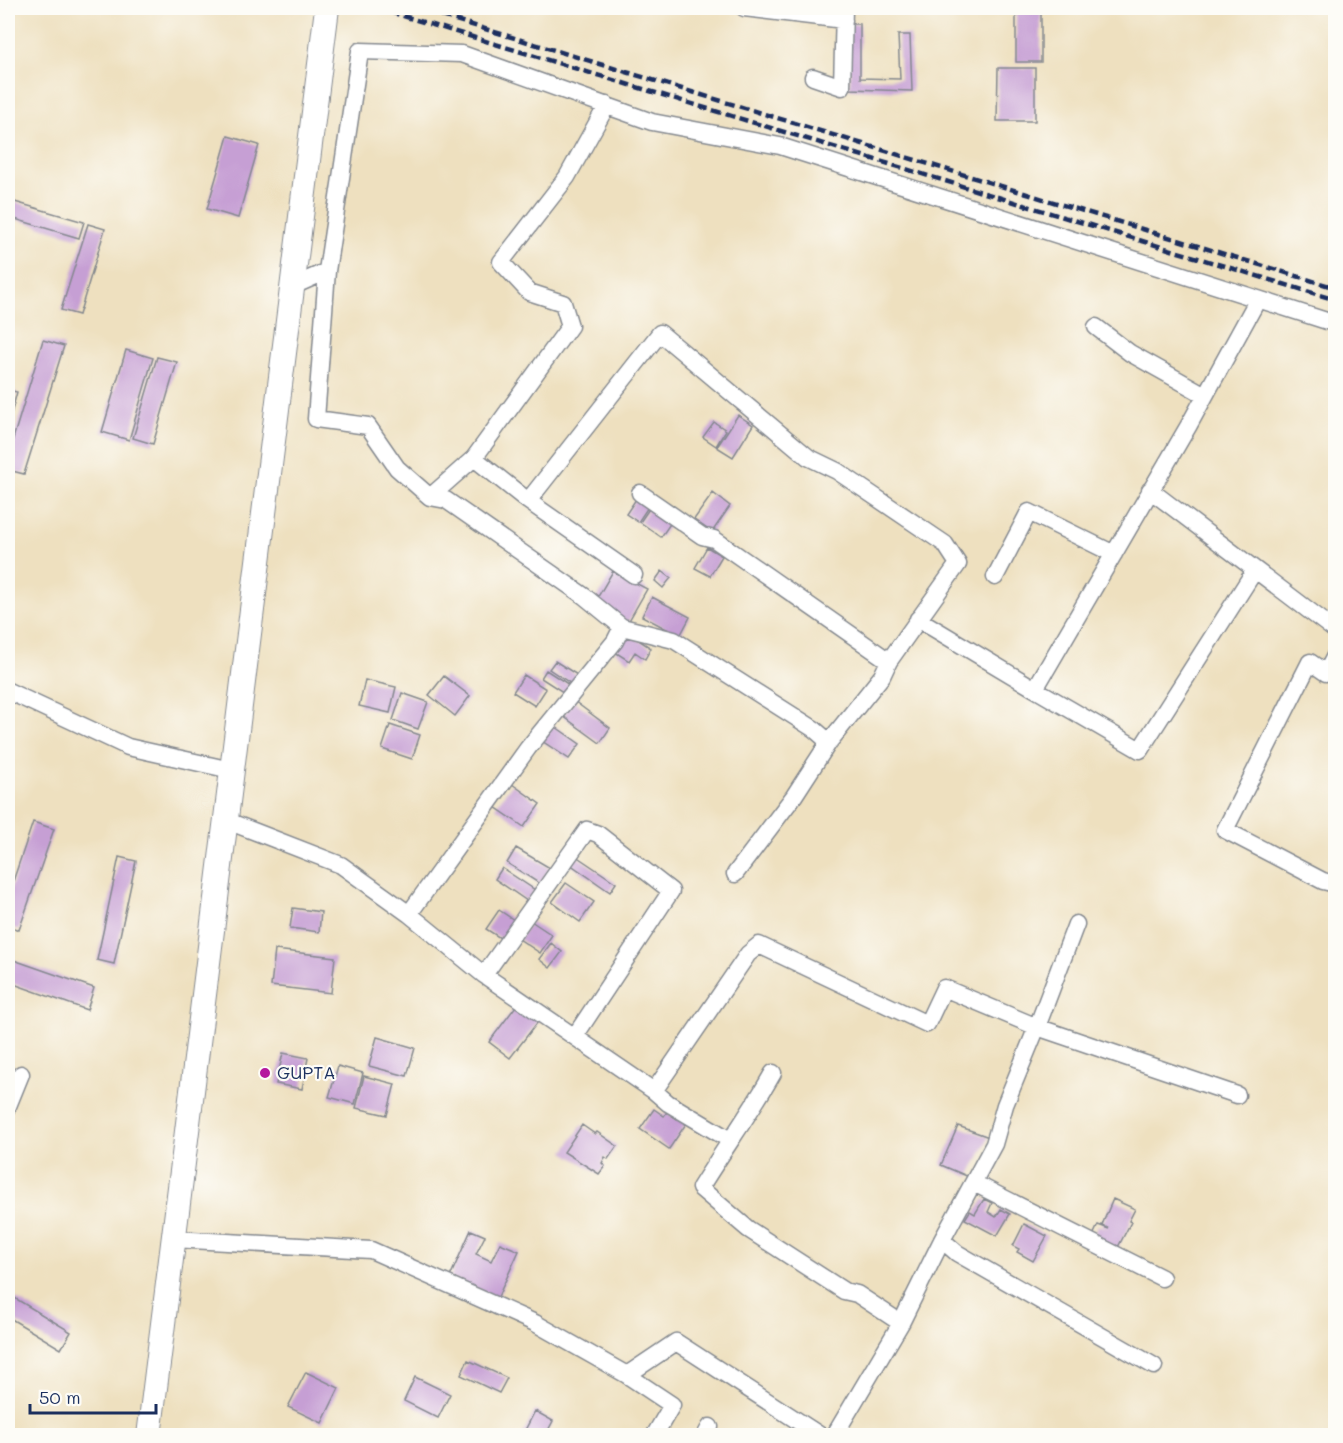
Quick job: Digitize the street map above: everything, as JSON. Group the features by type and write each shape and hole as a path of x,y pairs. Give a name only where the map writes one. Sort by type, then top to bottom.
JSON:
{"main road":[{"path":"149,1436 327,8"}],"street":[{"path":"744,8 844,14 842,87 813,77"},
{"path":"829,742 814,729 674,640 622,627 584,596 446,500 430,497 397,468 368,426 316,419 327,271 360,51 462,54 652,122 780,146 1335,324"},
{"path":"430,497 474,458 570,326 563,303 529,292 501,262 567,177 606,105"},
{"path":"291,287 327,271"},
{"path":"1035,689 1258,300"},
{"path":"1096,327 1130,352 1205,396"},
{"path":"528,501 660,333 808,456 837,471 945,544 958,564 889,661 882,676 829,742 794,796 735,873"},
{"path":"474,458 528,501 634,575"},
{"path":"1150,490 1335,631"},
{"path":"640,493 702,536 714,539 889,661"},
{"path":"995,577 1029,512 1114,554"},
{"path":"918,619 1140,750 1255,570"},
{"path":"409,914 528,748 615,641 622,627"},
{"path":"1335,654 1326,673 1310,662 1225,830 1323,881 1335,884"},
{"path":"8,691 128,747 231,770"},
{"path":"225,820 341,866 409,914 484,975 575,1036 668,1103 730,1140"},
{"path":"484,975 587,830 598,834 671,891 575,1036"},
{"path":"834,1436 901,1323 942,1240 994,1144 1005,1105 1076,924"},
{"path":"654,1091 748,954 759,945 927,1024 944,988 1037,1028 1237,1095"},
{"path":"773,1072 751,1113 730,1140 700,1188 748,1228 844,1291 857,1294 901,1323"},
{"path":"8,1106 21,1074"},
{"path":"974,1183 1162,1278"},
{"path":"173,1239 371,1250 535,1323 627,1375 672,1405 654,1436"},
{"path":"942,1240 957,1253 1154,1366"},
{"path":"627,1375 676,1341 821,1436"}],"building":[{"path":"1016,8 1041,8 1041,62 1016,62"},
{"path":"850,24 860,24 860,78 900,79 898,35 910,35 912,91 850,89"},
{"path":"998,68 1035,68 1035,121 997,121"},
{"path":"228,136 259,145 238,218 207,209"},
{"path":"8,200 84,222 79,238 8,217"},
{"path":"88,224 105,229 79,315 61,310"},
{"path":"43,340 64,346 24,474 8,470 8,452"},
{"path":"126,350 153,358 129,440 102,432"},
{"path":"157,357 177,362 153,444 133,438"},
{"path":"8,390 17,392 11,414 8,413"},
{"path":"738,415 753,425 733,457 717,447"},
{"path":"714,422 726,430 716,446 703,437"},
{"path":"713,493 730,506 708,538 690,525"},
{"path":"636,499 648,507 638,522 626,514"},
{"path":"653,503 674,518 661,537 640,522"},
{"path":"707,547 722,556 710,576 695,568"},
{"path":"613,571 647,589 627,624 596,600"},
{"path":"662,571 671,578 663,588 655,581"},
{"path":"652,597 690,617 680,636 642,616"},
{"path":"628,633 651,648 645,659 635,652 629,661 615,652"},
{"path":"555,661 582,678 576,687 549,669"},
{"path":"546,670 574,688 569,696 541,678"},
{"path":"524,675 546,689 535,706 513,692"},
{"path":"444,676 470,696 455,716 429,695"},
{"path":"365,680 396,687 390,713 359,706"},
{"path":"402,693 428,702 418,729 393,720"},
{"path":"574,701 610,728 600,743 563,716"},
{"path":"390,725 420,735 412,759 382,749"},
{"path":"553,725 580,744 569,759 542,741"},
{"path":"512,784 540,804 524,827 495,807"},
{"path":"33,822 54,829 19,930 8,926 8,896"},
{"path":"516,848 550,868 540,884 507,863"},
{"path":"576,856 616,883 610,892 570,864"},
{"path":"119,857 136,861 114,964 97,960"},
{"path":"502,868 535,890 527,901 495,879"},
{"path":"566,883 594,902 580,922 552,902"},
{"path":"293,908 321,912 319,932 290,928"},
{"path":"499,910 520,924 508,943 486,929"},
{"path":"531,921 552,935 540,953 519,939"},
{"path":"551,943 562,952 550,968 539,959"},
{"path":"275,950 335,957 331,993 271,986"},
{"path":"8,958 94,988 87,1010 8,982"},
{"path":"519,1002 540,1019 510,1058 489,1042"},
{"path":"377,1037 415,1048 407,1076 369,1066"},
{"path":"283,1053 308,1058 302,1089 276,1084"},
{"path":"338,1066 363,1073 355,1104 329,1097"},
{"path":"364,1076 395,1084 387,1115 356,1108"},
{"path":"654,1109 664,1116 667,1112 677,1119 680,1115 688,1121 669,1149 640,1129"},
{"path":"582,1125 617,1146 608,1159 605,1157 602,1163 605,1166 599,1174 564,1152"},
{"path":"958,1126 989,1137 969,1177 941,1165"},
{"path":"984,1199 992,1203 988,1212 996,1217 1001,1209 1010,1214 997,1236 965,1219 970,1211 975,1214"},
{"path":"1113,1199 1135,1209 1117,1249 1092,1238 1098,1225 1109,1229 1102,1225"},
{"path":"1024,1224 1047,1236 1033,1261 1017,1252 1019,1249 1013,1246"},
{"path":"471,1230 485,1236 476,1254 491,1261 500,1243 519,1251 497,1299 450,1277"},
{"path":"8,1294 71,1332 61,1349 8,1317"},
{"path":"468,1360 507,1378 499,1393 461,1375"},
{"path":"306,1372 339,1388 322,1423 288,1407"},
{"path":"415,1377 450,1394 438,1418 404,1401"},
{"path":"535,1411 553,1421 545,1436 522,1436"}],"railway":[{"path":"377,8 1336,300"},
{"path":"416,8 1336,288"}],"place":[{"name":"GUPTA","path":"265,1073"}]}
